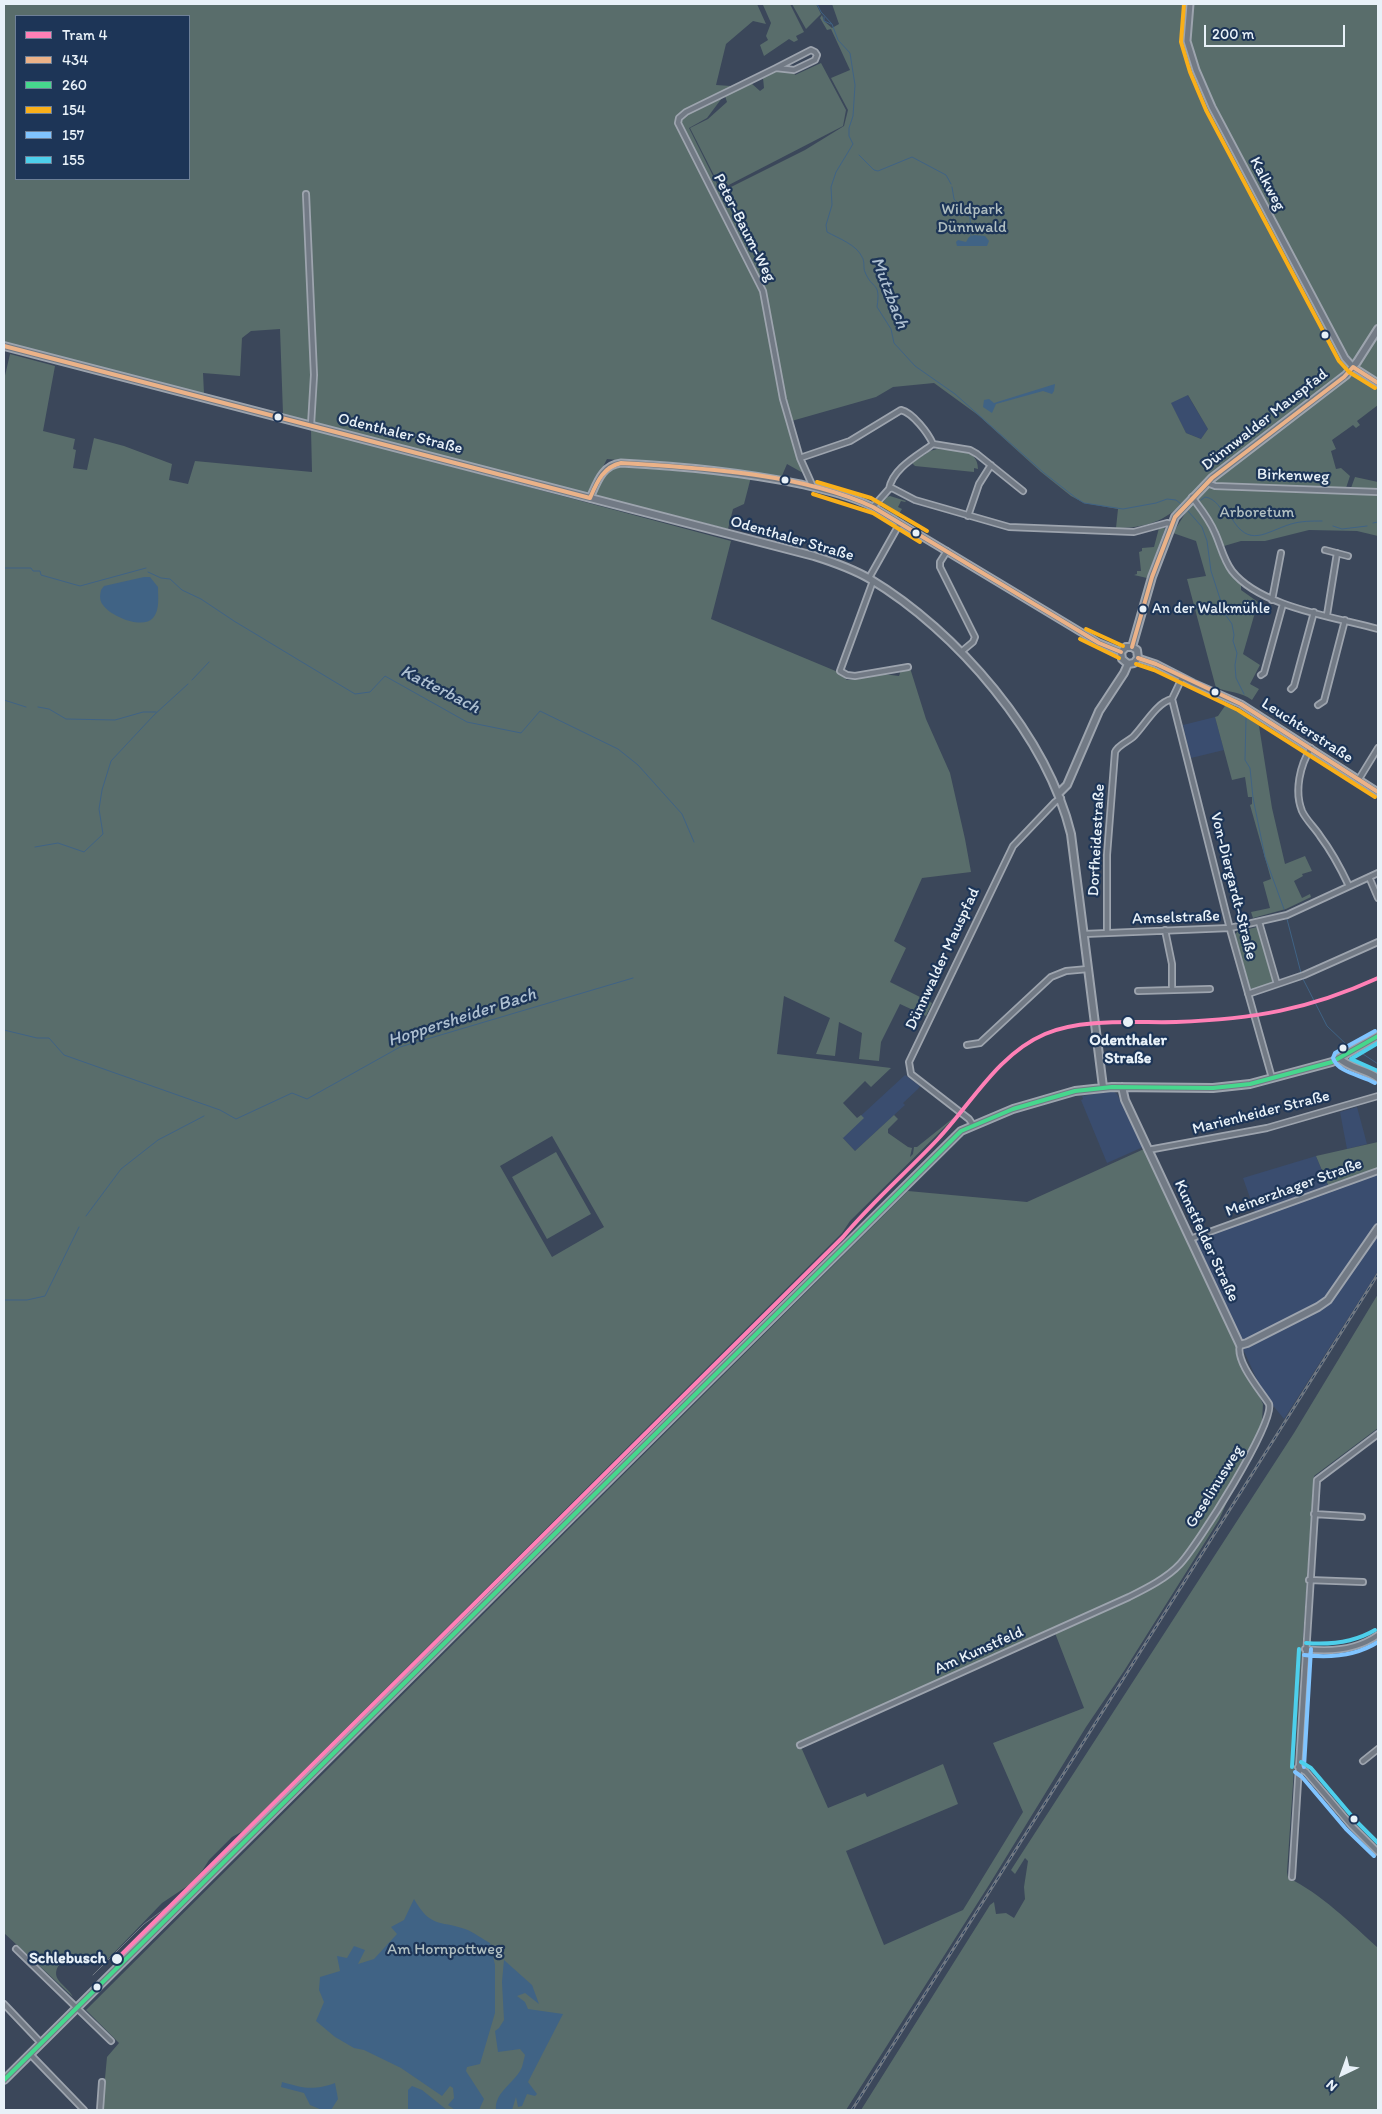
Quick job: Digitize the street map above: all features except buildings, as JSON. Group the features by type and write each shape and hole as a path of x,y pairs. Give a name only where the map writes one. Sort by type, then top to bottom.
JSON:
{"main road":[{"name":"Dünnwalder Mauspfad","path":"1132,647 1152,577 1171,524 1184,507 1207,483 1338,381 1353,366 1378,329"},
{"name":"Odenthaler Straße","path":"4,346 814,556 871,580 925,619 961,652 995,692 1032,742 1060,796 1071,834 1103,1087"},
{"path":"1126,647 1132,647 1137,650 1138,658 1128,664 1122,659 1121,652 1126,647"},
{"name":"Dünnwalder Mauspfad","path":"1060,796 1103,704 1128,664"},
{"path":"4,2080 961,1131 1013,1109 1055,1095 1103,1087 1219,1088 1272,1078 1318,1067 1340,1058 1378,1036"},
{"path":"1340,1058 1345,1064 1364,1070 1378,1078"},
{"name":"Kunstfelder Straße","path":"1122,1087 1124,1097 1148,1150 1240,1345"},
{"path":"1240,1345 1264,1335 1328,1300 1378,1228"}],"street":[{"name":"Kalkweg","path":"1190,4 1187,30 1188,48 1212,107 1340,350 1353,366 1378,384"},
{"name":"Peter-Baum-Weg","path":"776,68 794,70 816,60 817,55 811,50 686,112 679,118 678,123 763,291 783,399 800,458 813,487"},
{"path":"306,194 314,375 311,426"},
{"path":"800,458 850,442 901,410 910,414 933,444"},
{"path":"873,507 889,489 890,482 906,463 933,444 970,450 992,465 1023,491"},
{"path":"590,498 605,470 609,466 621,463 748,475 813,487 854,499 873,507 1098,643 1121,652"},
{"path":"968,516 978,484 992,465"},
{"name":"Birkenweg","path":"1207,483 1216,486 1378,492"},
{"path":"889,489 896,489 915,500 968,516 1022,529 1134,532 1167,523 1171,524"},
{"path":"1192,497 1209,520 1231,569 1250,589 1283,604 1378,629"},
{"path":"900,523 871,580 840,670 847,675 855,676 908,667"},
{"path":"1325,550 1348,556"},
{"path":"947,551 940,562 940,568 975,637 973,642 961,652"},
{"path":"1272,600 1280,553"},
{"path":"1328,615 1337,553"},
{"path":"1260,675 1264,673 1283,604"},
{"path":"1291,688 1294,686 1314,612"},
{"path":"1318,705 1324,701 1345,620"},
{"name":"Leuchterstraße","path":"1138,658 1156,664 1182,678 1241,704 1378,792"},
{"path":"1172,699 1182,678"},
{"name":"Dorfheidestraße","path":"1107,932 1107,855 1116,749 1135,734 1165,701 1172,699"},
{"name":"Von-Diergardt-Straße","path":"1172,699 1230,928 1272,1078"},
{"path":"1311,748 1305,757 1301,770 1299,784 1300,806 1303,814 1330,851 1350,886"},
{"path":"1359,780 1378,748"},
{"name":"Dünnwalder Mauspfad","path":"973,1125 969,1119 915,1078 909,1068 914,1052 1013,846 1060,796"},
{"name":"Amselstraße","path":"1084,934 1230,928 1259,922 1285,915 1378,873"},
{"path":"1369,877 1378,898"},
{"name":"Von-Diergardt-Straße","path":"1259,922 1277,984"},
{"path":"1165,930 1172,964 1172,990"},
{"path":"1248,994 1302,976 1378,942"},
{"path":"967,1045 980,1042 1051,976 1066,971 1088,969"},
{"path":"1138,991 1210,989"},
{"name":"Marienheider Straße","path":"1148,1150 1267,1128 1378,1096"},
{"name":"Meinerzhager Straße","path":"1190,1238 1378,1171"},
{"name":"Kunstfelder Straße","path":"1240,1345 1238,1349 1241,1362 1268,1404"},
{"name":"Geselinusweg","path":"1166,1575 1183,1561 1250,1456 1268,1419 1270,1409 1268,1404"},
{"path":"1292,1877 1316,1480 1378,1434"},
{"path":"1314,1514 1362,1517"},
{"name":"Am Kunstfeld","path":"800,1745 1114,1605 1147,1588 1166,1575"},
{"path":"1309,1580 1363,1582"},
{"path":"1305,1649 1326,1650 1346,1648 1378,1635"},
{"path":"1363,1761 1378,1749"},
{"path":"1298,1767 1306,1772 1351,1825 1378,1852"},
{"path":"16,1949 111,2041"},
{"path":"4,2006 41,2043"},
{"path":"30,2054 84,2110"},
{"path":"100,2110 102,2082"}],"shaded area":[{"path":"974,235 985,236 989,241 987,246 957,246 956,242 958,240 966,242 969,237"},
{"path":"1055,384 1052,394 1043,391 996,404 992,413 983,407 984,400 989,399 994,403"},
{"path":"1187,394 1208,429 1201,439 1186,433 1170,402"},
{"path":"150,577 158,587 157,611 153,618 142,623 127,620 112,613 102,603 100,594 104,586"},
{"path":"1215,717 1224,750 1191,758 1183,725"},
{"path":"905,1075 920,1086 903,1103 905,1105 855,1151 840,1135"},
{"path":"1113,1091 1117,1094 1143,1147 1107,1163 1081,1100 1083,1099 1082,1096"},
{"path":"1357,1107 1367,1144 1347,1149 1340,1112"},
{"path":"1316,1156 1328,1185 1255,1212 1243,1178"},
{"path":"1378,1174 1378,1271 1284,1419 1271,1403 1257,1380 1194,1240"},
{"path":"414,1899 430,1919 468,1930 490,1943 495,1965 495,2013 480,2064 467,2067 466,2071 484,2099 479,2110 455,2110 448,2105 454,2098 453,2088 450,2086 442,2096 401,2068 364,2050 354,2048 335,2037 316,2021 324,2002 319,1990 320,1977 340,1971 337,1956 347,1958 354,1946 365,1950 358,1964 374,1959 397,1934 391,1927 404,1920"},
{"path":"504,1960 532,1985 539,2004 525,1993 517,1996 525,2002 528,2009 563,2014 528,2082 537,2094 535,2096 527,2094 522,2106 518,2107 516,2097 512,2110 496,2110 498,2098 519,2072 525,2055 520,2049 498,2052 495,2031 504,2020 502,1982"},
{"path":"282,2082 308,2088 335,2083 338,2099 331,2110 322,2110 310,2105 304,2093 281,2087"},
{"path":"412,2086 422,2090 447,2110 408,2110 408,2090"}],"green space":[{"path":"4,4 757,4 766,24 753,21 726,44 716,85 731,86 707,118 689,128 721,192 805,150 844,126 848,110 831,78 850,70 831,29 827,30 820,18 822,15 824,21 832,28 839,24 832,4 1378,4 1378,379 1368,373 1378,383 1378,405 1357,421 1360,425 1356,428 1353,425 1332,440 1336,449 1331,451 1336,469 1341,468 1350,476 1346,488 1351,488 1355,477 1378,482 1378,536 1357,531 1309,530 1265,541 1241,541 1224,546 1216,545 1222,561 1241,585 1241,590 1258,602 1243,654 1260,665 1250,684 1259,689 1252,700 1239,694 1216,688 1187,579 1206,576 1196,541 1173,533 1186,512 1180,506 1166,517 1143,526 1116,528 1118,509 1084,503 1071,496 1041,472 978,415 934,383 893,387 876,397 788,422 803,473 787,464 781,478 752,473 607,459 589,494 283,414 280,329 251,331 242,338 240,376 203,373 204,394 4,344","holes":["1188,395 1208,429 1201,439 1186,433 1171,403"]},
{"path":"760,4 790,4 804,32 796,36 798,40 794,42 789,39 764,56 760,45 768,40 766,36 771,23 763,5"},
{"path":"792,4 816,4 821,14 806,29"},
{"path":"821,63 846,110 843,126 721,189 690,128 708,119 727,102 725,96 751,83 760,91 764,88 763,78 780,70 794,72 795,75"},
{"path":"10,354 55,366 43,431 75,439 73,449 76,450 73,468 87,470 94,438 124,446 172,464 169,480 188,484 195,461 312,472 311,429 731,541 711,619 838,672 847,680 883,674 899,676 901,670 910,668 926,719 950,773 971,872 922,878 894,941 906,948 890,982 932,1003 926,1016 900,1004 881,1042 879,1061 859,1059 862,1033 839,1022 835,1056 816,1054 830,1018 784,996 777,1054 891,1068 871,1087 865,1081 843,1103 857,1118 861,1115 864,1118 843,1138 840,1135 855,1151 894,1115 898,1119 888,1129 888,1133 912,1148 910,1157 913,1154 914,1147 917,1147 957,1115 850,1221 842,1233 243,1831 232,1837 209,1860 189,1885 162,1903 107,1960 97,1962 76,1959 63,1960 56,1972 57,1977 73,1997 4,1933 4,380","holes":["552,1136 604,1227 552,1257 500,1166"]},
{"path":"937,449 957,450 970,454 977,462 978,469 974,468 974,472 915,466 912,463 930,451"},
{"path":"618,466 751,477 744,504 733,509 728,529 594,495 606,473"},
{"path":"890,496 906,501 901,501 898,507 902,509 897,517 881,505"},
{"path":"1163,526 1165,529 1147,578 1134,575 1137,574 1137,571 1141,571 1139,552 1142,551 1142,548 1154,547 1159,528"},
{"path":"1227,703 1259,726 1272,808 1285,864 1305,856 1312,871 1302,874 1303,876 1294,881 1302,898 1310,894 1311,897 1286,909 1253,918 1251,912 1270,908 1263,882 1271,879 1250,805 1252,804 1252,797 1248,797 1245,777 1232,780 1215,717 1218,716"},
{"path":"1257,927 1273,982 1253,990 1250,988 1235,935 1237,932"},
{"path":"1378,1142 1378,1174 1331,1192 1316,1156"},
{"name":"Am Hornpottweg","path":"1144,1149 1263,1404 1262,1422 1219,1520 1124,1671 1086,1727 989,1885 846,2110 102,2110 107,2057 119,2043 86,2010 908,1191 1027,1202","holes":["1055,1633 1084,1708 993,1743 1023,1812 963,1910 884,1945 846,1851 958,1804 943,1764 867,1797 865,1793 828,1808 801,1747"]},
{"path":"556,1152 591,1214 547,1239 512,1177"},
{"path":"1378,1294 1378,1428 1314,1476 1287,1872 1288,1878 1324,1900 1378,1948 1378,2110 861,2110 990,1905 994,1902 996,1914 1006,1913 1014,1918 1025,1899 1024,1887 1028,1861 1025,1858 1015,1874 1011,1870 1294,1433"}],"waterway":[{"name":"Mutzbach","path":"817,4 821,12 832,24 838,40 850,53 855,85 853,116 849,128 849,136 853,144 836,172 831,187 832,205 826,225 827,232 847,242 860,253 865,272 877,289 877,307 891,329 894,343 915,366 955,394 1044,473 1084,503 1123,509 1167,499 1176,500 1181,504"},
{"name":"Mutzbach","path":"824,17 824,21 831,24"},
{"path":"859,155 874,170 878,171 912,157 946,175 951,184"},
{"path":"952,187 954,199 970,217 971,236"},
{"path":"1201,500 1205,497 1211,499 1218,504 1223,512"},
{"name":"Mutzbach","path":"1188,511 1202,527 1207,541 1211,571 1225,614 1232,624 1233,641 1237,653 1235,665 1236,678 1244,694"},
{"path":"1231,517 1244,533 1258,536 1295,523 1322,521"},
{"path":"1373,523 1378,522"},
{"path":"1333,526 1342,529 1367,526"},
{"name":"Katterbach","path":"4,568 31,568 33,571 40,571 41,575 80,586 146,568"},
{"name":"Katterbach","path":"148,572 161,578 170,579 182,590 201,599 355,694 370,692 385,676 467,722 521,733 540,711 618,749 638,765 682,814 694,842"},
{"path":"192,680 209,662"},
{"path":"35,847 58,843 84,852 103,834 99,809 102,790 111,761 154,715 188,684"},
{"path":"4,700 26,707"},
{"path":"38,707 49,709 66,719 115,720 143,712 156,712"},
{"name":"Mutzbach","path":"1246,718 1245,760 1250,768 1253,798 1265,857 1284,909"},
{"name":"Mutzbach","path":"1287,919 1301,973"},
{"name":"Hoppersheider Bach","path":"4,1030 37,1038 49,1038 64,1055 220,1110 236,1119 292,1093 307,1099 400,1047 633,978"},
{"name":"Mutzbach","path":"1303,979 1327,1026 1348,1046"},
{"name":"Mutzbach","path":"1360,1052 1378,1064"},
{"path":"86,1216 121,1169 158,1140 204,1116"},
{"path":"4,1300 27,1300 45,1296 79,1227"}],"tram line":[{"name":"4","path":"117,1959 843,1237 938,1139 986,1081 1013,1054 1028,1043 1060,1029 1109,1022 1204,1021 1280,1011 1328,998 1378,978"},
{"path":"93,1975 144,1924 182,1896"}],"railway":[{"path":"852,2110 1378,1274"}],"transit line":[{"name":"154","path":"1184,4 1181,42 1190,72 1206,110 1339,361 1349,372 1375,388"},
{"name":"434","path":"4,346 590,498"},
{"name":"434","path":"1132,647 1152,577 1175,517 1212,478 1344,377 1353,367 1378,383"},
{"name":"434","path":"590,498 598,481 605,472 621,463 717,470 782,479 814,486 873,507 1099,643 1121,652"},
{"name":"154","path":"817,482 871,498 927,531"},
{"name":"154","path":"813,494 873,513 920,542"},
{"name":"154","path":"1086,629 1123,646"},
{"name":"154","path":"1080,639 1119,658"},
{"name":"434","path":"1138,658 1156,664 1241,704 1378,792"},
{"name":"154","path":"1136,664 1154,670 1238,710 1375,797"},
{"name":"157","path":"1375,1031 1335,1053 1333,1058 1345,1070 1375,1083"},
{"name":"260","path":"4,2080 961,1131 1013,1109 1075,1091 1112,1087 1213,1088 1250,1084 1332,1062 1378,1036"},
{"name":"155","path":"1378,1043 1351,1059 1378,1071"},
{"name":"155","path":"1306,1643 1324,1644 1341,1642 1358,1638 1375,1630"},
{"name":"157","path":"1304,1655 1342,1655 1370,1647 1378,1642"},
{"name":"155","path":"1292,1767 1299,1649"},
{"name":"157","path":"1304,1767 1311,1649"},
{"name":"155","path":"1301,1762 1311,1768 1356,1821 1378,1843"},
{"name":"157","path":"1295,1772 1302,1777 1346,1829 1374,1856"}],"place":[{"name":"An der Walkmühle","path":"1143,609"},
{"name":"Odenthaler Straße","path":"1128,1022"},
{"name":"Schlebusch","path":"117,1959"}],"park label":[{"name":"Wildpark Dünnwald","path":"972,219"},
{"name":"Arboretum","path":"1257,513"}]}
